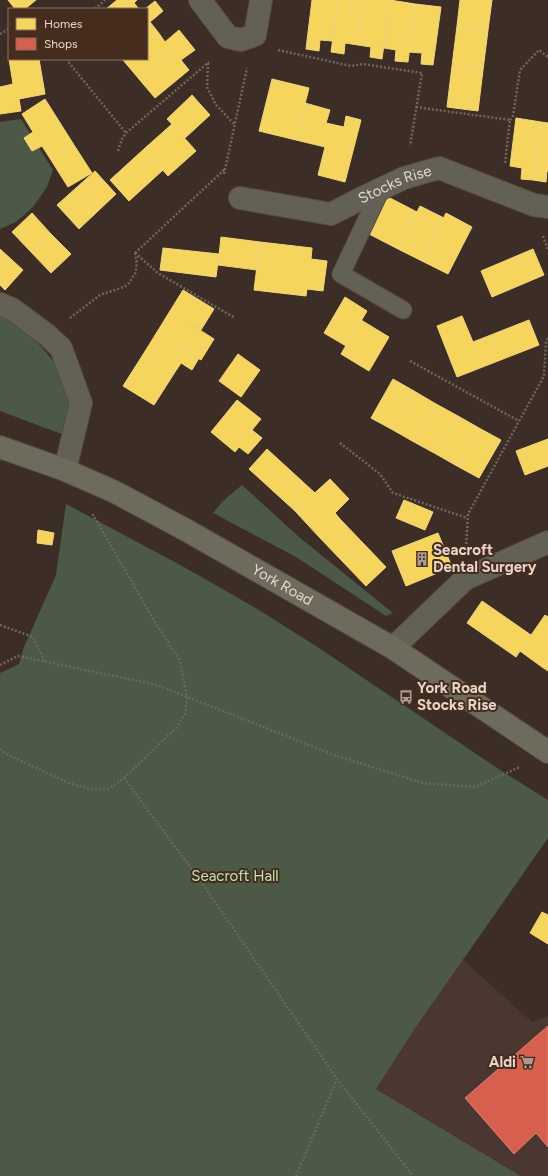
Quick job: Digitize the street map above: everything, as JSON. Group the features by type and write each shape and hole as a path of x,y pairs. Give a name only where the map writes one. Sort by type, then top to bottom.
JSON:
{"street":[{"path":"200,0 228,37 241,40 254,40 261,0"},
{"name":"Stocks Rise","path":"240,198 331,214 404,178 439,168 534,205 548,207"},
{"path":"0,304 12,309 47,335 61,348 81,403 65,470"},
{"name":"York Road","path":"0,447 65,470 115,492 186,530 393,648 548,752"},
{"path":"393,648 465,579 548,542"}],"lane":[{"path":"381,189 341,274 403,310"}],"path":[{"path":"95,8 105,0"},
{"path":"218,23 212,35 207,69 207,87 216,105 235,125"},
{"path":"240,198 222,184 254,40 351,66 363,64 422,73 404,178"},
{"path":"502,192 510,120 513,116 520,70 539,50 548,57"},
{"path":"67,60 126,133"},
{"path":"118,151 122,139 126,133 209,62"},
{"path":"416,107 510,120"},
{"path":"135,253 226,169"},
{"path":"135,253 158,273 235,318"},
{"path":"47,335 100,295 124,287 129,283 135,274 137,264 135,253"},
{"path":"465,579 468,514 544,376 546,342 548,337"},
{"path":"410,362 519,421"},
{"path":"340,443 380,474 393,493 467,518"},
{"path":"0,749 19,760 69,783 90,789 108,789 124,778 176,727 185,714 187,697 180,661 155,622 89,508"},
{"path":"0,625 33,637 45,662"},
{"path":"0,665 18,656 157,685 334,755 423,783 475,787 521,767"},
{"path":"124,778 202,883 337,1079 413,1176"},
{"path":"296,1176 337,1079"}],"shaded area":[{"path":"463,960 532,1022 548,1016 548,1176 521,1176 376,1089 416,1027"}],"green space":[{"path":"21,119 53,170 47,187 33,207 16,222 0,229 0,122"},
{"path":"0,312 17,321 45,351 67,378 73,412 67,436 0,411"},
{"path":"242,485 299,537 393,613 386,616 296,557 213,513 223,501"},
{"name":"Seacroft Hall","path":"66,504 184,567 254,607 319,648 497,768 548,800 548,838 416,1027 376,1089 521,1176 0,1176 0,673 19,664 24,647 56,575"}],"building: Homes":[{"path":"8,0 36,0 26,8 14,8"},
{"path":"117,0 137,0 134,3 138,8 107,8"},
{"path":"312,0 338,0 332,41 320,40 319,51 306,49"},
{"path":"338,0 364,0 358,45 345,43 344,54 331,52"},
{"path":"364,0 390,0 382,59 370,57 371,47 358,45"},
{"path":"390,0 415,4 408,62 395,61 396,50 384,48"},
{"path":"460,0 492,0 488,30 457,26"},
{"path":"155,1 163,11 150,22 158,32 148,39 148,8 146,8"},
{"path":"415,4 441,7 433,65 421,64 422,53 409,52"},
{"path":"457,26 488,30 483,70 452,66"},
{"path":"179,30 187,40 139,79 123,60 148,60 148,39 158,32 165,42"},
{"path":"187,40 195,50 181,60 189,70 155,98 139,79"},
{"path":"9,60 39,60 45,94 19,99 21,111 0,114 0,87 13,84"},
{"path":"452,66 483,70 478,111 447,107"},
{"path":"272,79 309,88 296,140 259,131"},
{"path":"192,95 210,115 185,138 167,119"},
{"path":"45,99 74,145 51,160 42,146 32,151 24,138 33,132 22,114"},
{"path":"305,103 330,110 326,123 344,127 346,116 361,120 345,182 318,175 325,147 296,140"},
{"path":"516,118 541,122 533,180 521,179 522,168 510,166"},
{"path":"541,122 548,123 548,171 546,182 533,180"},
{"path":"172,124 196,151 168,176 144,149"},
{"path":"74,145 92,173 68,187 51,160"},
{"path":"144,149 163,170 129,201 110,180"},
{"path":"95,171 116,194 97,212 76,188"},
{"path":"76,188 97,212 79,229 57,205"},
{"path":"388,197 417,212 398,249 369,234"},
{"path":"420,206 444,218 422,261 398,249"},
{"path":"32,213 51,234 31,252 12,232"},
{"path":"446,213 472,227 448,274 422,261"},
{"path":"51,234 71,254 51,273 31,252"},
{"path":"221,237 260,242 257,270 218,265"},
{"path":"260,242 312,248 311,259 327,261 323,291 307,289 306,296 254,290"},
{"path":"163,248 219,254 216,277 160,270"},
{"path":"0,249 23,270 5,290 0,285"},
{"path":"533,249 544,275 492,297 481,271"},
{"path":"183,290 214,309 201,330 170,311"},
{"path":"345,297 367,311 346,346 324,333"},
{"path":"170,311 214,339 201,360 157,332"},
{"path":"462,316 473,342 529,320 539,345 457,377 437,326"},
{"path":"361,320 389,337 369,371 341,354"},
{"path":"157,332 199,358 192,370 181,363 175,372 144,353"},
{"path":"144,353 175,372 154,405 123,386"},
{"path":"238,354 260,370 241,397 219,381"},
{"path":"393,379 414,391 393,430 371,418"},
{"path":"414,391 436,404 414,442 393,430"},
{"path":"237,400 261,419 252,430 262,438 248,454 239,447 235,452 211,432"},
{"path":"436,404 458,416 436,454 414,442"},
{"path":"458,416 479,428 457,466 436,454"},
{"path":"479,428 501,440 479,478 457,466"},
{"path":"548,439 548,466 525,475 516,451"},
{"path":"267,449 315,493 295,511 249,469"},
{"path":"330,479 349,499 335,513 340,519 320,538 295,511"},
{"path":"404,500 433,512 425,530 396,518"},
{"path":"340,519 363,543 343,562 320,538"},
{"path":"38,530 54,533 52,545 37,543"},
{"name":"Seacroft Dental Surgery","path":"438,533 452,567 406,586 392,551"},
{"path":"363,543 386,567 366,586 343,562"},
{"path":"482,601 531,635 516,657 467,623"},
{"path":"545,615 548,617 548,658 542,667 520,651"},
{"path":"548,658 548,671 542,667"},
{"path":"542,912 548,915 548,944 530,933"}],"building: Shops":[{"name":"Aldi","path":"548,1026 548,1147 536,1133 514,1154 465,1098"}],"place":[{"name":"Seacroft Dental Surgery","path":"422,559"},
{"name":"York Road Stocks Rise","path":"406,697"},
{"name":"Aldi","path":"527,1062"}]}
